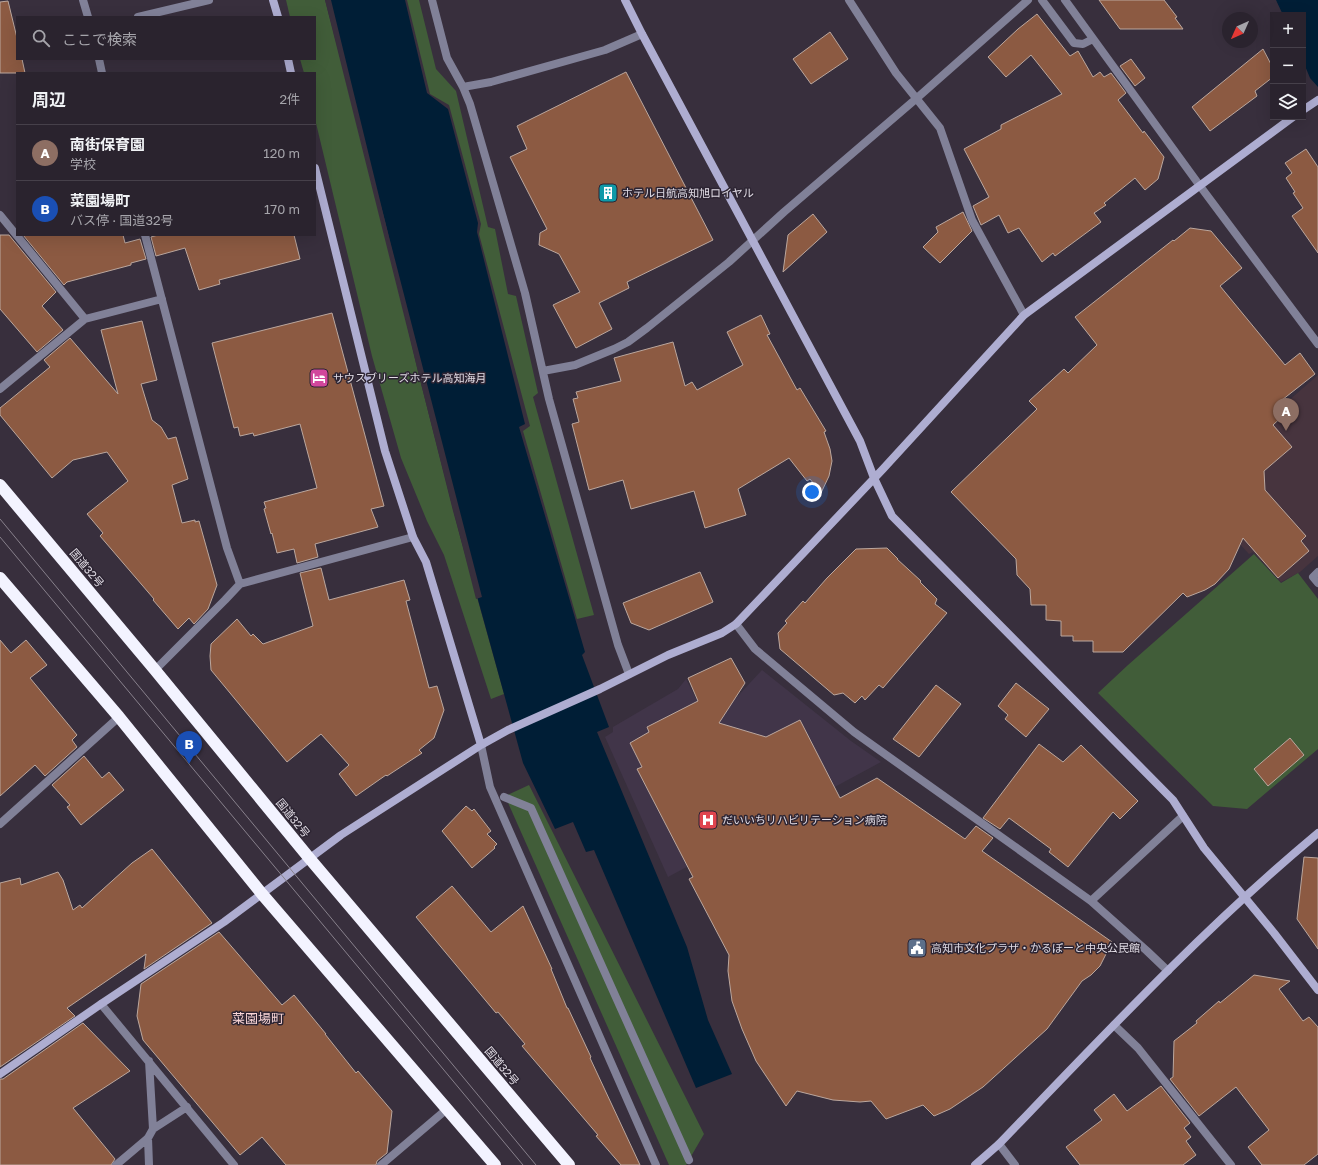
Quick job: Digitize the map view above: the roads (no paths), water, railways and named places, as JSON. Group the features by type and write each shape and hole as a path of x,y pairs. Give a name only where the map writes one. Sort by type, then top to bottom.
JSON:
{"highway":[{"name":"国道32号","path":"0,485 310,858 569,1165"},
{"path":"0,578 119,717 262,894 495,1165"}],"street":[{"path":"83,0 88,16"},
{"path":"142,16 209,0"},
{"path":"273,0 278,16"},
{"path":"432,0 447,58 463,87 470,104 525,293 549,399 616,637 629,674"},
{"path":"626,0 642,34 860,441 874,478 892,516 1173,800 1204,848 1318,990"},
{"path":"849,0 896,73 940,128 972,220 1024,316"},
{"path":"543,371 575,365 614,349 628,342 647,328 729,262 1028,0"},
{"path":"1042,0 1074,43 1083,44 1093,39"},
{"path":"1065,0 1200,186 1318,344"},
{"path":"463,87 491,82 605,50 642,34"},
{"path":"99,60 102,72"},
{"path":"288,60 292,72"},
{"path":"1306,108 1318,100"},
{"path":"0,1074 101,1004 224,922 341,835 481,745 508,730 600,689 668,655 722,633 736,624 1024,316 1289,120"},
{"path":"316,172 385,451 413,537 426,562 481,745 490,787 656,1165"},
{"path":"0,215 16,235"},
{"path":"17,236 85,319"},
{"path":"145,236 227,548 240,584"},
{"path":"0,389 85,319 162,299"},
{"path":"155,670 240,584 413,537"},
{"path":"1318,572 1313,577 1318,584"},
{"path":"736,624 756,649 854,732 1091,901 1168,971"},
{"path":"0,824 119,717"},
{"path":"504,797 530,808 689,1160"},
{"path":"1091,901 1183,816"},
{"path":"975,1165 999,1144 1198,940 1318,832"},
{"path":"101,1004 234,1165"},
{"path":"1114,1025 1138,1048 1231,1165"},
{"path":"149,1061 153,1129"},
{"path":"116,1165 148,1138 153,1129 187,1107"},
{"path":"381,1165 447,1109"},
{"path":"148,1138 149,1165"},
{"path":"999,1144 1015,1165"}],"water":[{"path":"326,0 405,0 427,93 448,109 478,223 477,232 525,424 519,427 585,652 582,655 609,727 597,732 687,947 708,1020 732,1074 696,1088 594,850 586,852 573,822 555,829 523,763 461,538 385,221"},
{"path":"1276,0 1318,0 1318,87 1310,78 1306,68 1306,12 1282,12"}],"tram line":[{"path":"0,519 536,1165"},
{"path":"0,537 523,1165"}],"place":[{"name":"ホテル日航高知旭ロイヤル","path":"608,193"},
{"name":"サウスブリーズホテル高知海月","path":"319,378"},
{"name":"南街保育園","path":"1286,431"},
{"name":"菜園場町","path":"189,764"},
{"name":"だいいちリハビリテーション病院","path":"708,820"},
{"name":"高知市文化プラザ・かるぽーと中央公民館","path":"917,948"}],"district":[{"name":"菜園場町","path":"258,1018"}]}
